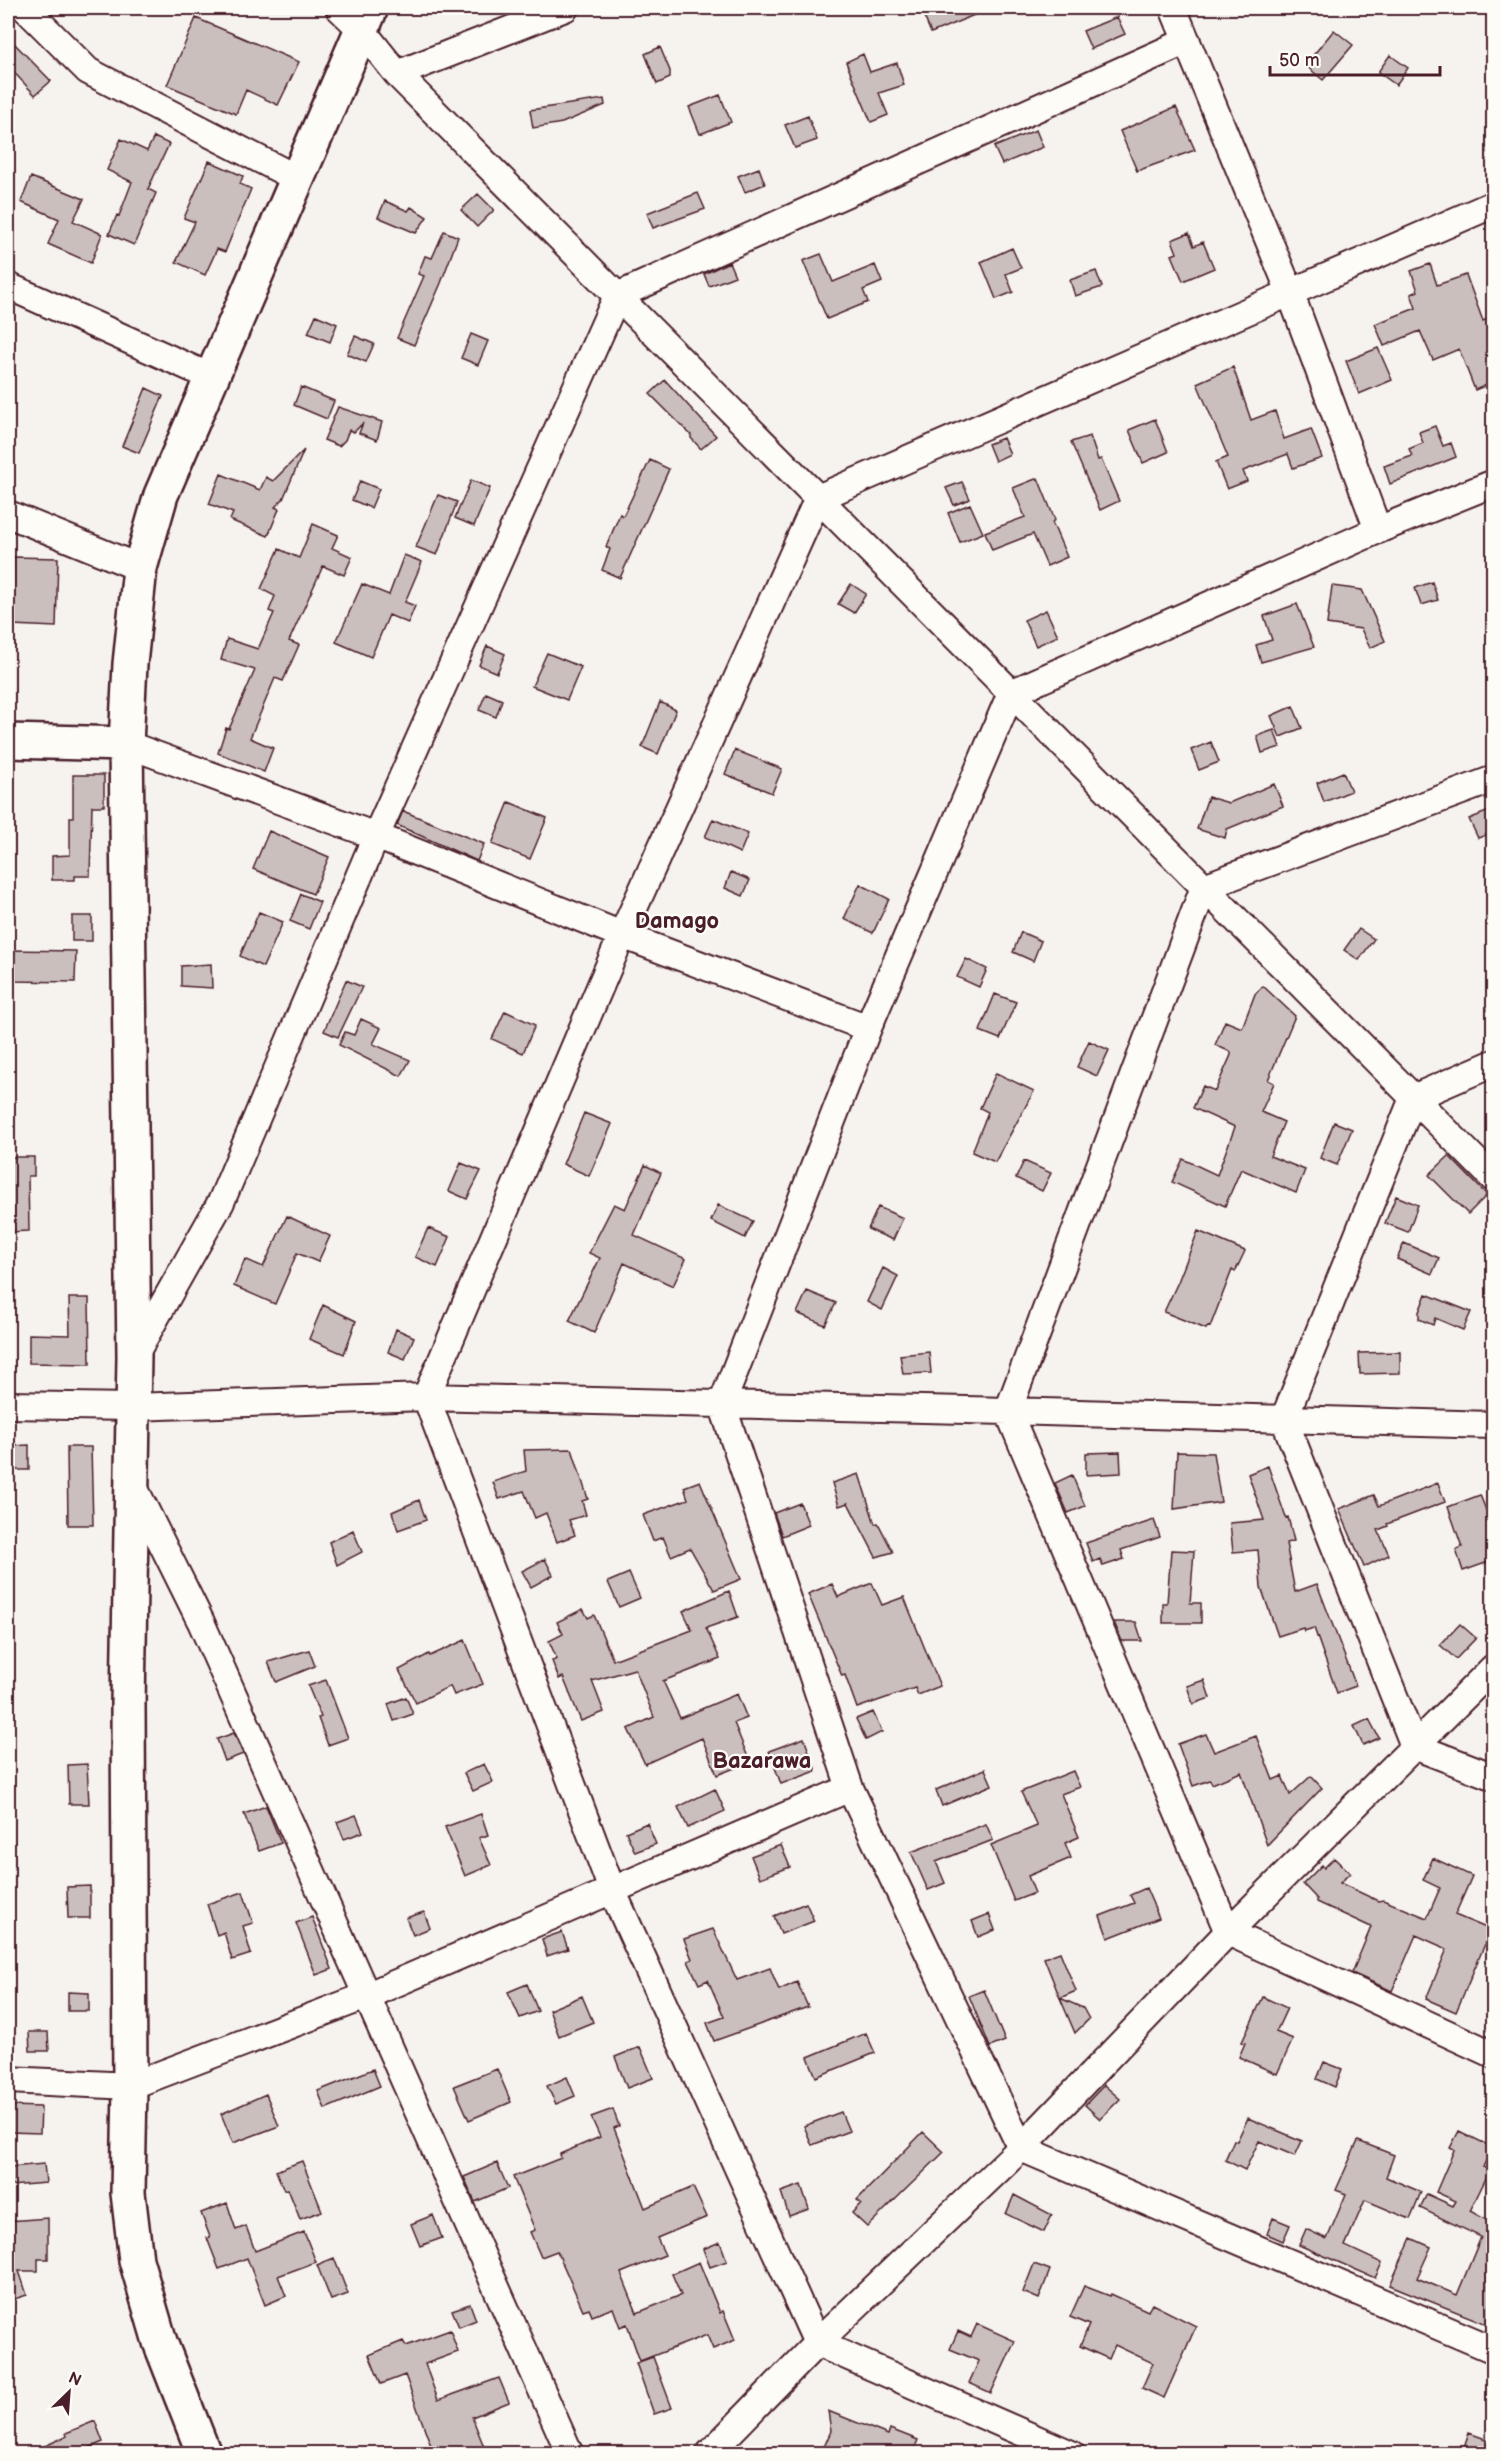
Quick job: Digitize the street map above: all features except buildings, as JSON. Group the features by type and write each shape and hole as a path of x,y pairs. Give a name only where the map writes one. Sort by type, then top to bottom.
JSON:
{"main road":[{"path":"204,2454 160,2342 135,2260 128,2193 130,2086 128,1704 134,1356 126,744 130,664 140,568 161,495 296,178 357,15"},
{"path":"8,741 126,744"}],"street":[{"path":"25,8 88,71 296,178"},
{"path":"397,74 565,8"},
{"path":"1173,8 1290,292 1378,530"},
{"path":"357,15 397,74 1494,1179"},
{"path":"134,1356 221,1202 376,836 617,296 1187,41"},
{"path":"1071,2454 817,2343 612,1890 426,1397 622,935 818,498 1494,204"},
{"path":"8,286 211,377"},
{"path":"1494,483 1378,530 1011,693 868,1028 722,1404 850,1788 1021,2148 1494,2350"},
{"path":"8,514 140,568"},
{"path":"126,744 376,836 622,935 868,1028"},
{"path":"1494,779 1204,887 1008,1411 1228,1932 1494,2055"},
{"path":"1494,1063 1413,1098 1284,1419 1414,1746 1494,1777"},
{"path":"8,1405 132,1407 426,1397 1493,1425"},
{"path":"132,1482 201,1622 570,2454"},
{"path":"709,2454 817,2343 1021,2148 1228,1932 1494,1667"},
{"path":"8,2080 130,2086 366,1996 850,1788"}],"district":[{"name":"Damago","path":"677,921"},
{"name":"Bazarawa","path":"762,1761"}]}
